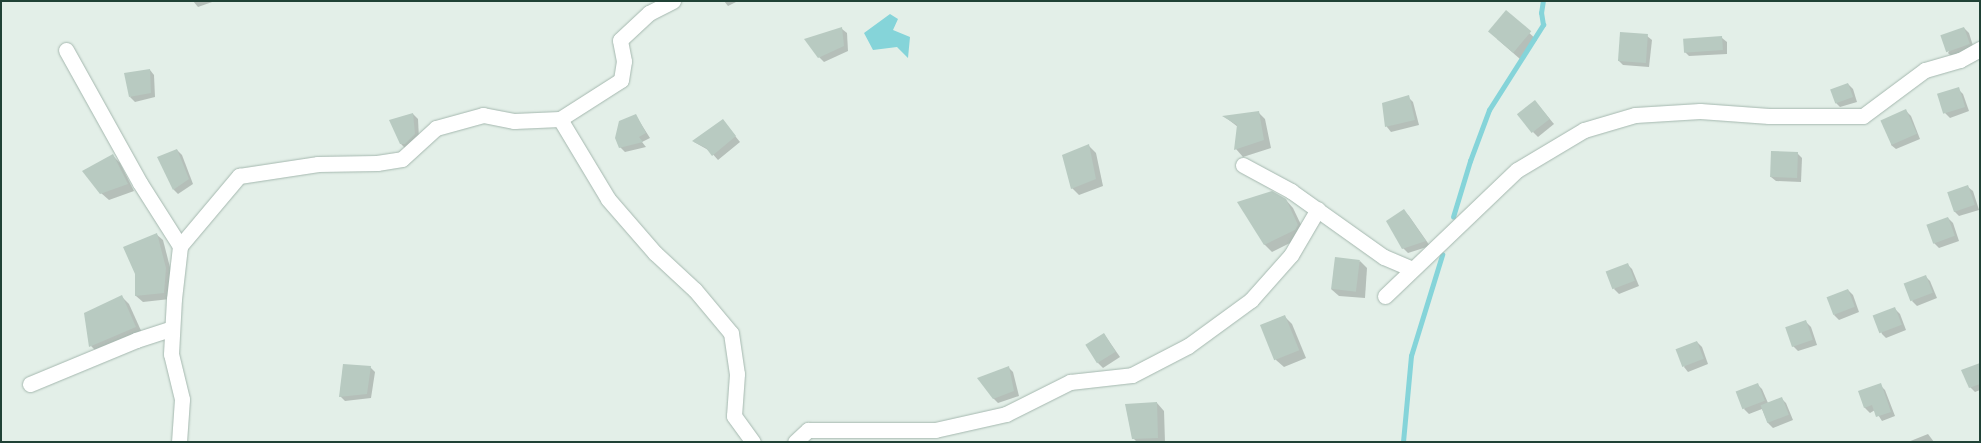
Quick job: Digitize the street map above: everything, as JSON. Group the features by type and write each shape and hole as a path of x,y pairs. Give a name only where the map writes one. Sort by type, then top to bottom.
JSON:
{"street":[{"path":"179,442 182,399 171,354 180,246 239,176 318,164 377,163 402,159 436,128 483,115 514,121 560,119 621,80 624,61 620,40 649,13 673,1"},
{"path":"1384,296 1517,170 1584,130 1635,115 1700,111 1769,116 1863,116 1925,70 1960,60 1980,48"},
{"path":"66,50 140,183 180,246"},
{"path":"560,119 608,199 655,253 695,290 730,333 738,374 734,416 753,442"},
{"path":"1243,165 1291,191 1384,257 1412,269"},
{"path":"795,442 808,430 934,430 1006,414 1070,382 1132,375 1188,346 1251,300 1291,255 1318,209"},
{"path":"30,384 136,340 172,328"}],"water":[{"path":"890,14 898,19 893,30 910,37 908,58 897,47 873,50 864,33"}],"building":[{"path":"1506,10 1531,31 1513,53 1488,31"},
{"path":"842,27 844,46 818,58 804,39"},
{"path":"1964,27 1970,44 1946,52 1940,35"},
{"path":"1620,32 1648,34 1646,63 1618,61"},
{"path":"1722,36 1723,50 1684,53 1683,39"},
{"path":"150,69 151,93 129,97 124,73"},
{"path":"1848,83 1853,97 1835,104 1830,89"},
{"path":"1959,87 1965,107 1943,114 1937,94"},
{"path":"1409,95 1415,120 1385,127 1382,103"},
{"path":"1535,100 1550,119 1532,133 1517,114"},
{"path":"1906,109 1917,134 1891,145 1880,120"},
{"path":"1259,111 1264,140 1234,150 1237,125 1222,116"},
{"path":"413,113 415,134 405,144 400,144 389,120"},
{"path":"636,114 646,133 639,137 643,142 619,148 615,138 619,121"},
{"path":"723,119 736,136 712,156 706,148 692,141"},
{"path":"1089,144 1096,179 1071,189 1062,155"},
{"path":"177,149 189,179 173,190 157,157"},
{"path":"1771,151 1798,152 1797,178 1770,177"},
{"path":"113,154 128,184 100,194 82,171"},
{"path":"1968,185 1975,205 1954,212 1947,192"},
{"path":"1272,191 1286,199 1298,225 1295,230 1264,245 1237,202"},
{"path":"1404,209 1426,241 1402,249 1386,221"},
{"path":"1948,217 1955,236 1933,244 1926,225"},
{"path":"157,233 166,268 164,293 135,296 135,274 123,247"},
{"path":"1335,257 1360,260 1356,292 1331,289"},
{"path":"1628,263 1635,281 1612,289 1606,272"},
{"path":"1926,275 1933,293 1910,301 1904,284"},
{"path":"1848,289 1855,307 1833,315 1827,297"},
{"path":"122,295 136,327 89,347 84,313"},
{"path":"1895,307 1902,325 1879,333 1873,316"},
{"path":"1285,315 1299,350 1274,360 1260,325"},
{"path":"1806,320 1813,340 1792,347 1785,327"},
{"path":"1104,333 1116,352 1097,363 1085,345"},
{"path":"1697,341 1704,359 1682,367 1676,349"},
{"path":"1980,363 1980,384 1969,388 1961,370"},
{"path":"343,364 371,366 367,394 339,397"},
{"path":"1009,366 1014,391 993,399 977,378"},
{"path":"1758,383 1765,401 1742,409 1736,392"},
{"path":"1881,383 1891,412 1876,417 1872,405 1864,408 1858,391"},
{"path":"1782,397 1789,415 1767,423 1761,405"},
{"path":"1157,402 1158,438 1132,439 1125,404"}],"waterway":[{"path":"1453,217 1470,161 1489,110 1543,25 1541,13 1543,1"},
{"path":"1403,442 1411,356 1442,255"}]}
